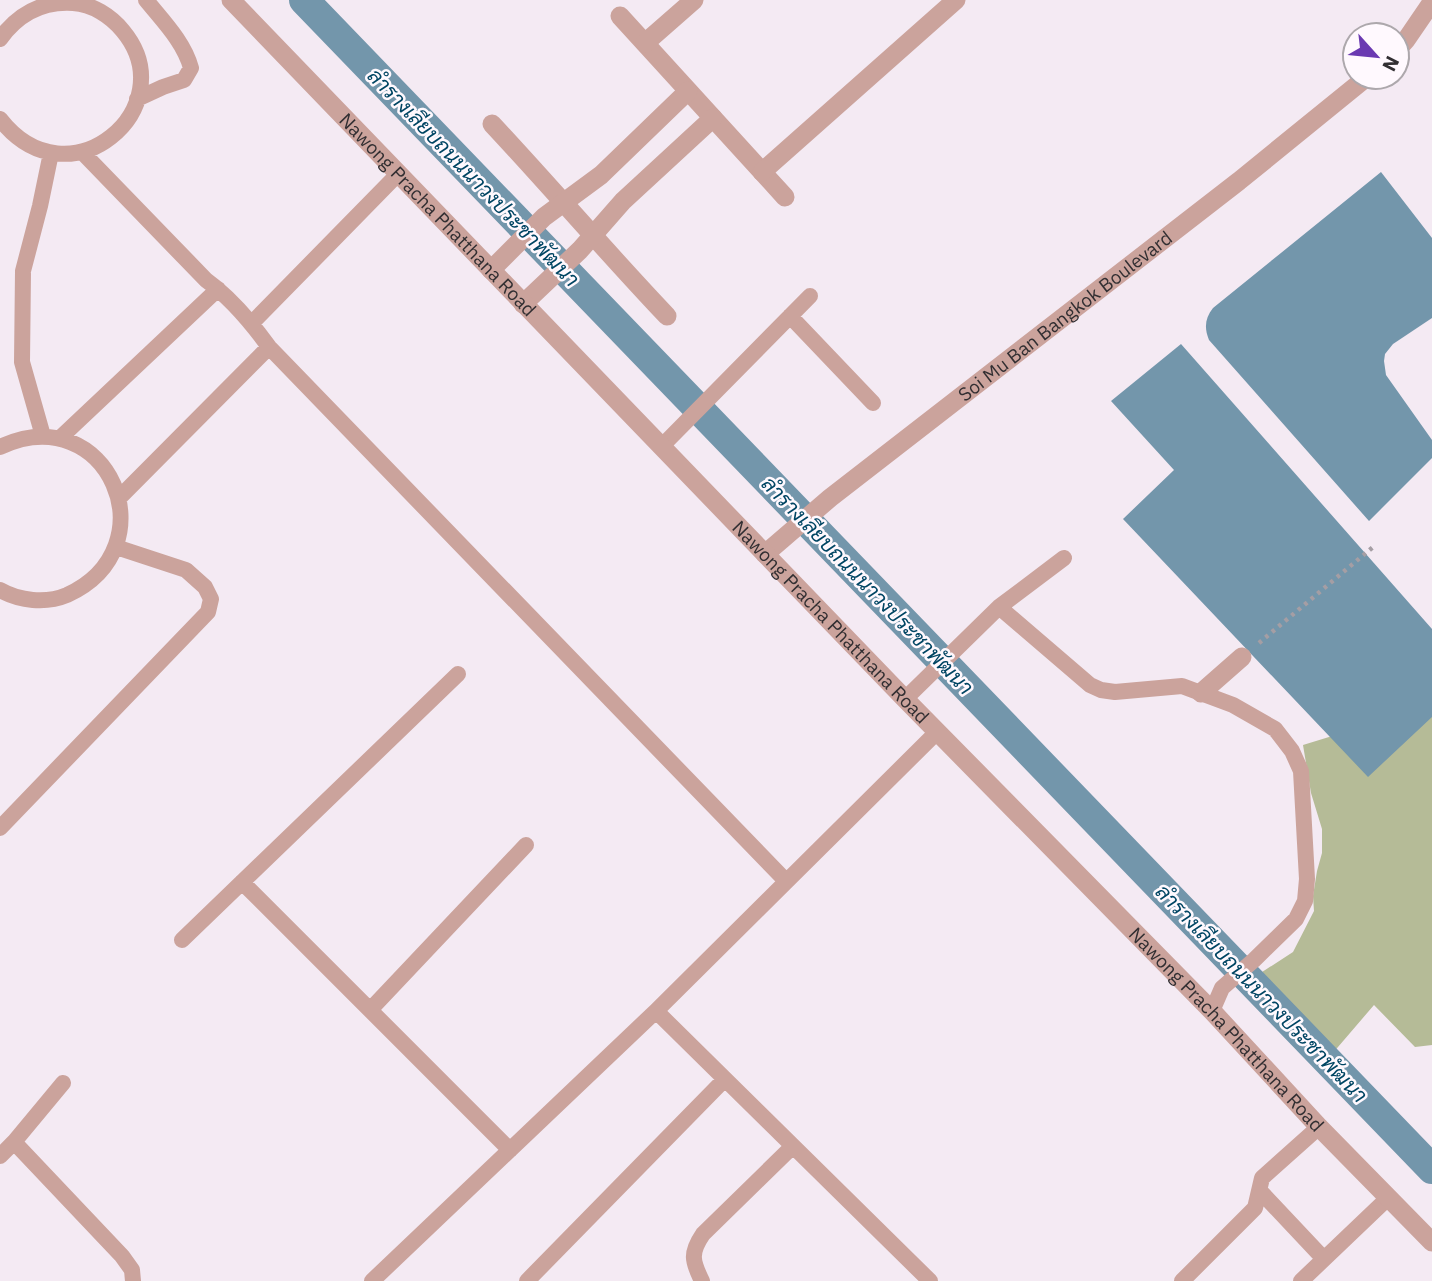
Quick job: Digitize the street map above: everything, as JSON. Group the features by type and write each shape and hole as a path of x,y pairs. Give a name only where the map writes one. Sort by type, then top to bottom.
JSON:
{"street":[{"name":"Nawong Pracha Phatthana Road","path":"231,0 1432,1242"},
{"path":"645,43 694,0"},
{"path":"762,172 956,0"},
{"path":"1411,33 1432,2"},
{"path":"620,16 785,197"},
{"path":"491,270 544,217 601,175 688,91"},
{"name":"Soi Mu Ban Bangkok Boulevard","path":"765,554 830,499 1239,181 1350,91"},
{"path":"523,304 586,243 623,201 713,118"},
{"path":"492,124 562,203 586,243 605,250 667,316"},
{"path":"1201,693 1242,657"}],"lane":[{"path":"137,99 184,80 191,68 188,57 171,30 146,0"},
{"path":"0,39 18,18 32,10 47,4 78,3 107,15 129,38 136,52 140,84 137,99 127,121 111,138 82,152 51,153 36,149 3,127"},
{"path":"82,152 206,280 252,323 269,347 786,881"},
{"path":"43,436 22,362 23,271 51,153"},
{"path":"252,323 398,174"},
{"path":"60,438 218,289"},
{"path":"662,446 810,296"},
{"path":"790,316 873,403"},
{"path":"119,498 269,347"},
{"path":"0,447 17,439 43,436 60,438 84,449 113,481 119,498 121,523 116,547 103,570 84,587 60,598 35,601 10,596 0,590"},
{"path":"0,828 208,612 211,599 205,587 186,570 116,547"},
{"path":"905,699 999,607 1064,558"},
{"path":"999,607 1090,685 1115,692 1182,686 1233,705 1275,729 1292,751 1301,771 1307,879 1305,901 1296,919 1222,988 1212,1012"},
{"path":"182,940 458,674"},
{"path":"376,1280 656,1011 937,732"},
{"path":"370,1010 526,845"},
{"path":"242,882 510,1150"},
{"path":"656,1011 930,1281"},
{"path":"527,1281 726,1079"},
{"path":"0,1156 63,1083"},
{"path":"1182,1281 1255,1208 1262,1178 1319,1126"},
{"path":"14,1142 122,1256 132,1270 133,1281"},
{"path":"702,1281 694,1265 694,1247 703,1234 793,1146"},
{"path":"1260,1191 1324,1259"},
{"path":"1301,1281 1388,1198"}],"path":[{"path":"1242,657 1373,547"}],"green space":[{"path":"1432,669 1432,1045 1415,1047 1374,1005 1332,1054 1259,974 1293,952 1314,911 1313,896 1322,853 1322,829 1311,793 1303,745 1329,737"}],"water":[{"path":"1381,172 1432,238 1432,318 1393,344 1385,354 1384,361 1386,375 1432,440 1432,458 1369,521 1209,340 1206,327 1213,308"},
{"path":"1181,344 1432,629 1432,717 1368,777 1123,519 1174,470 1111,401"}],"waterway":[{"name":"ลำรางเลียบถนนนาวงประชาพัฒนา","path":"304,0 1432,1169"}]}
